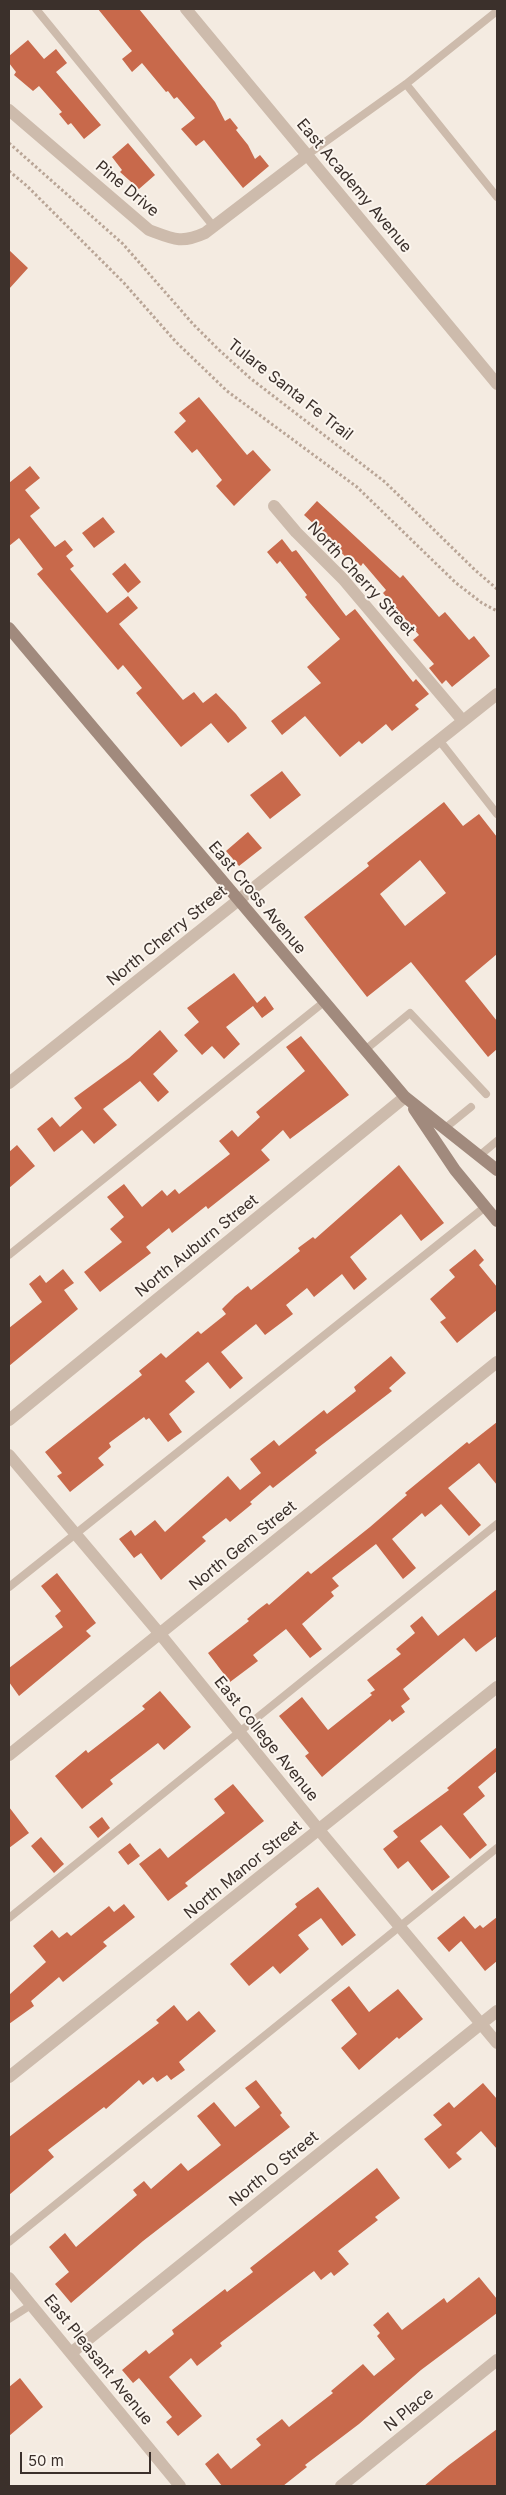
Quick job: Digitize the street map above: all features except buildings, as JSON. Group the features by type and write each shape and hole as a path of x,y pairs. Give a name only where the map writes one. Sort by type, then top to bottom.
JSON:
{"street":[{"name":"East Academy Avenue","path":"186,9 497,384"},
{"name":"Pine Drive","path":"9,110 149,230 171,238 188,240 214,227 306,155"},
{"name":"North Cherry Street","path":"274,506 296,532 343,578 463,721"},
{"name":"East Cross Avenue","path":"9,628 238,901 406,1097 497,1170"},
{"name":"North Cherry Street","path":"9,1083 497,694"},
{"path":"406,1097 455,1170 497,1221"},
{"name":"North Auburn Street","path":"9,1420 406,1097"},
{"name":"North Gem Street","path":"9,1755 497,1362"},
{"name":"East College Avenue","path":"9,1455 160,1634 319,1830 497,2043"},
{"name":"North Manor Street","path":"9,2077 497,1687"},
{"name":"North O Street","path":"71,2353 497,2011"},
{"name":"East Pleasant Avenue","path":"9,2278 180,2486"},
{"name":"N Place","path":"341,2486 497,2360"}],"lane":[{"path":"36,9 214,227"},
{"path":"306,155 406,84 497,12"},
{"path":"406,84 497,197"},
{"path":"439,740 497,814"},
{"path":"9,1255 324,1002"},
{"path":"365,1050 410,1013 486,1094"},
{"path":"444,1128 470,1106"},
{"path":"479,1156 497,1140"},
{"path":"9,1587 485,1207"},
{"path":"9,1918 497,1524"},
{"path":"9,2242 497,1848"},
{"path":"9,2319 31,2305"}],"path":[{"name":"Tulare Santa Fe Trail","path":"9,143 123,244 192,324 218,350 250,378 385,482 497,589"},
{"path":"9,171 28,186 124,283 176,342 227,391 357,487 456,583 482,603 497,611"}]}
